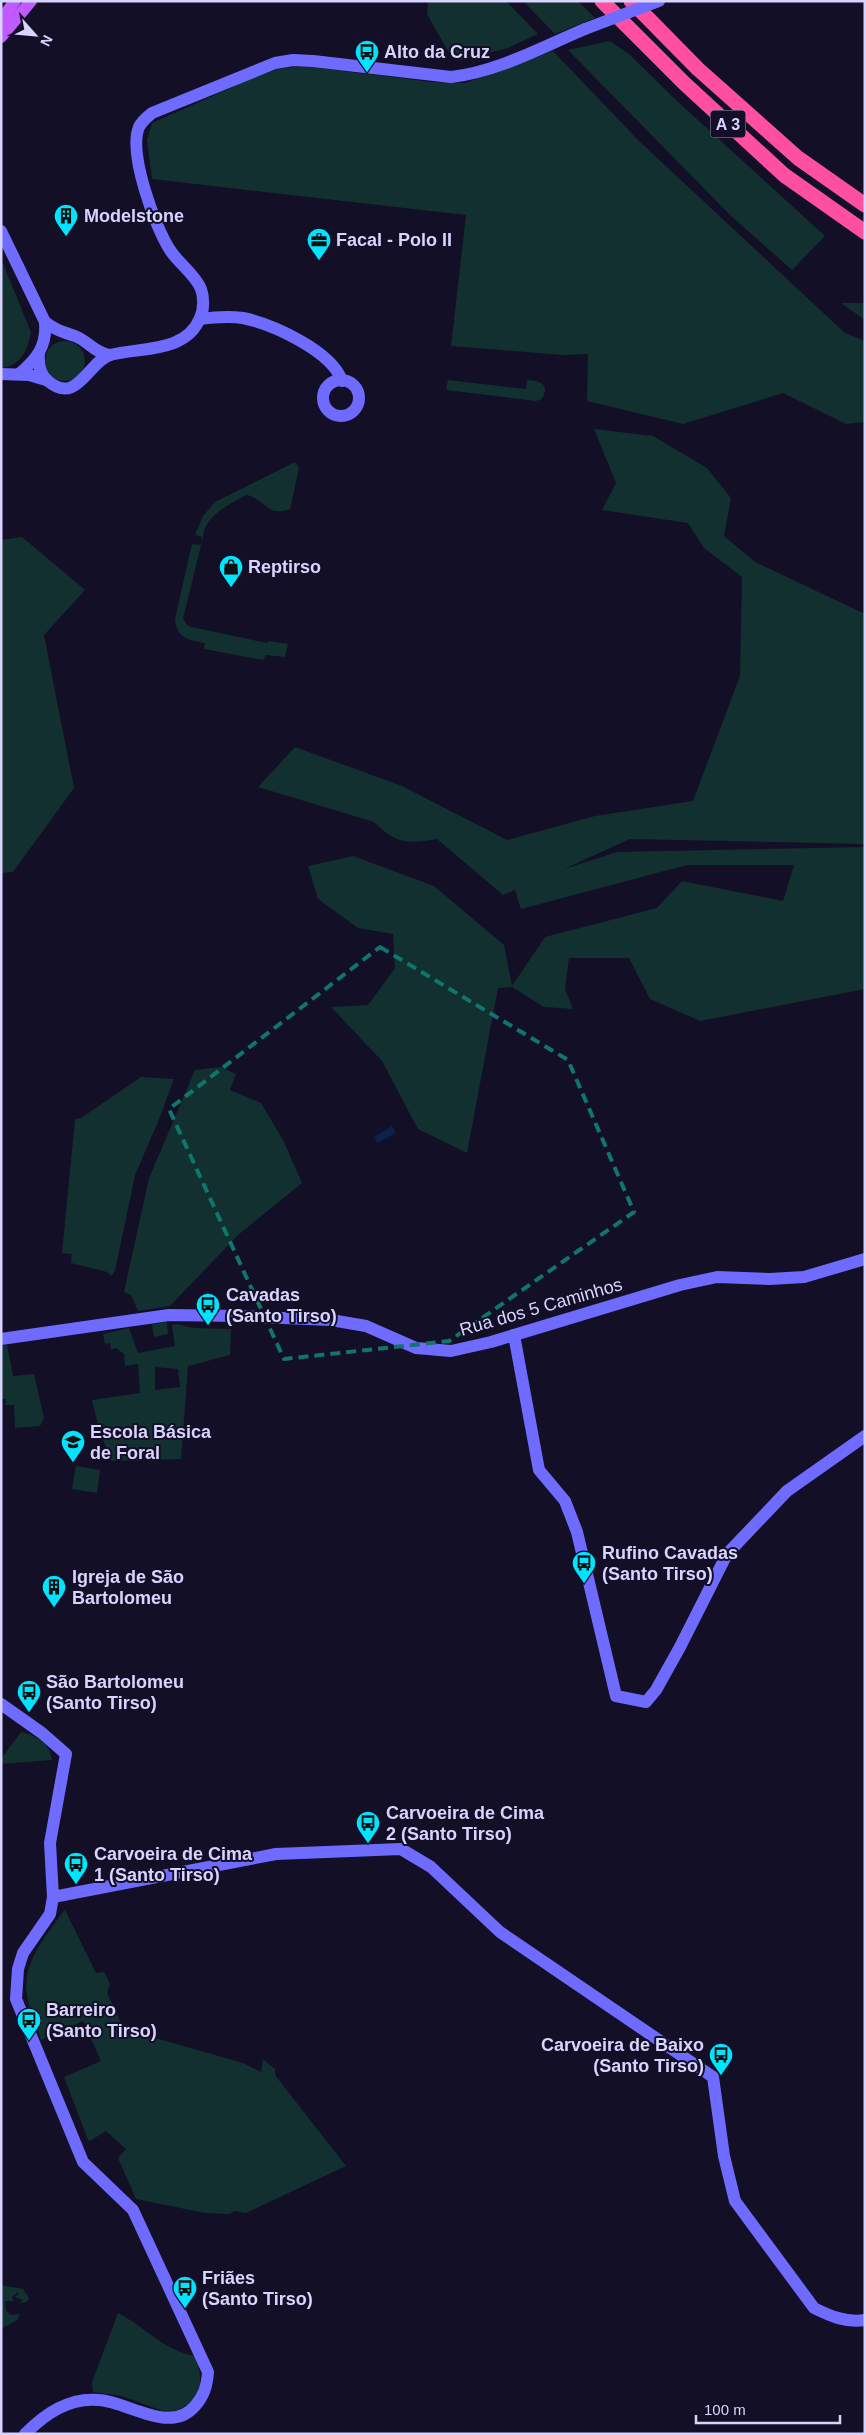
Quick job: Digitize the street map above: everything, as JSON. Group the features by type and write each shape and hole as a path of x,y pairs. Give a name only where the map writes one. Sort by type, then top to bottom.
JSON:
{"highway":[{"name":"A 3","path":"602,1 684,83 784,175 865,232"},
{"name":"A 3","path":"631,1 698,69 798,158 865,205"}],"main road":[{"path":"1,20 15,1"},
{"path":"1,37 30,1"}],"street":[{"path":"1,9 8,1"},
{"path":"1,374 19,374 46,380 66,388 80,383 99,361 110,355 182,341 192,332 200,319 203,310 200,288 170,251 151,213 137,151 139,127 152,113 275,63 293,60 314,60 451,77 469,75 659,1"},
{"path":"1,232 45,322 45,337 39,367 46,380"},
{"path":"200,319 226,316 243,318 272,327 332,364 342,381"},
{"path":"45,322 67,334 77,337 98,352 110,355"},
{"path":"19,374 52,337 67,334"},
{"path":"86,344 92,358 89,372"},
{"name":"Rua dos 5 Caminhos","path":"1,1339 169,1315 330,1320 366,1326 416,1348 451,1351 514,1335 680,1284 717,1277 770,1279 804,1277 865,1259"},
{"path":"514,1335 540,1470 565,1501 577,1532 616,1696 646,1702 656,1690 680,1647 727,1554 787,1491 865,1436"},
{"path":"1,1704 42,1732 66,1754 50,1843 53,1897 50,1914 23,1953 18,1969 16,1999 83,2162 133,2210 208,2372 207,2386 200,2400 191,2411 178,2418 159,2419 137,2410 97,2399 61,2406 43,2416 25,2434"},
{"path":"53,1897 276,1854 401,1849 431,1867 500,1932 713,2077 724,2156 735,2201 814,2308 831,2317 855,2322 865,2320"}],"highlighted area":[{"path":"380,947 568,1060 634,1212 449,1341 284,1359 169,1109"}],"green space":[{"path":"428,1 506,1 538,34 508,48 457,61 450,55 427,14"},
{"path":"523,1 578,1 595,18 555,34"},
{"path":"610,41 629,54 677,101 825,236 792,270 730,215 568,50"},
{"path":"553,51 639,141 845,333 865,341 865,422 846,424 783,393 683,424 587,401 588,354 563,355 451,346 466,215 152,179 147,140 152,123 255,77 278,69 303,66 432,82 465,83"},
{"path":"1,259 31,332 28,345 22,356 14,364 1,368"},
{"path":"841,303 865,303 865,320"},
{"path":"69,341 76,344 82,350 85,361 84,369 76,378 69,381 61,381 54,378 46,369 45,357 48,350 57,342"},
{"path":"448,380 526,389 527,380 532,380 543,384 545,390 542,399 536,401 446,390"},
{"path":"594,429 653,436 707,468 731,498 724,536 755,562 865,614 865,844 630,839 564,869 617,852 865,847 865,989 700,1021 650,999 629,958 569,958 565,989 573,1009 544,1007 512,987 498,988 467,1153 418,1129 382,1061 331,1007 368,1005 395,968 393,934 358,928 318,899 308,866 353,856 434,886 504,945 512,986 545,937 657,908 682,881 783,901 794,865 687,865 521,909 515,890 503,895 437,839 418,842 403,841 389,835 374,822 258,787 295,747 402,786 507,840 595,816 693,801 740,676 742,577 704,548 688,523 602,510 616,483"},
{"path":"295,462 299,468 290,509 275,511 253,497 246,495 219,512 208,523 204,530 203,537 183,619 188,626 192,627 267,643 268,641 288,644 285,657 266,655 263,660 204,649 205,643 193,641 181,634 175,619 192,544 201,545 202,537 195,535 203,516 215,502"},
{"path":"22,537 85,590 44,635 74,788 13,872 1,873 1,540"},
{"path":"221,1067 236,1074 230,1090 261,1103 283,1140 302,1183 238,1235 170,1306 138,1311 131,1295 124,1292 149,1178 195,1070"},
{"path":"141,1077 174,1079 135,1175 115,1271 111,1276 107,1272 71,1263 72,1254 62,1253 75,1119 81,1118"},
{"path":"167,1322 168,1334 154,1337 152,1324"},
{"path":"177,1324 192,1328 231,1329 230,1355 188,1366 181,1459 111,1461 99,1429 92,1400 140,1393 138,1364 125,1366 124,1354 116,1348 111,1350 110,1343 105,1344 103,1334 129,1328 138,1353 175,1346 172,1325","holes":["155,1367 178,1369 180,1387 155,1390"]},
{"path":"7,1345 13,1376 34,1374 44,1418 40,1426 15,1428 14,1405 5,1405 6,1399 1,1399 1,1346"},
{"path":"76,1466 100,1470 97,1493 72,1489"},
{"path":"21,1732 45,1744 52,1760 1,1764 1,1759"},
{"path":"65,1910 96,1973 104,1972 110,1984 107,1993 124,2029 243,2063 261,2072 263,2059 275,2069 275,2075 346,2166 246,2213 235,2211 229,2214 205,2213 136,2199 118,2158 126,2149 106,2131 90,2141 88,2140 64,2077 101,2061 83,2021 41,2040 27,1998 27,1975 31,1963 46,1935"},
{"path":"1,2285 23,2289 29,2298 27,2302 19,2303 23,2300 15,2297 19,2294 18,2292 12,2297 14,2301 5,2301 6,2310 10,2315 20,2314 17,2320 1,2329"},
{"path":"118,2313 164,2344 195,2356 200,2376 200,2385 194,2399 188,2405 168,2413 122,2396 93,2392 92,2382"}],"water":[{"path":"392,1126 396,1133 378,1143 374,1137"}],"place":[{"name":"Alto da Cruz","path":"367,73"},
{"name":"Modelstone","path":"66,237"},
{"name":"Facal - Polo II","path":"319,261"},
{"name":"Reptirso","path":"231,588"},
{"name":"Cavadas (Santo Tirso)","path":"208,1326"},
{"name":"Escola Básica de Foral","path":"73,1463"},
{"name":"Rufino Cavadas (Santo Tirso)","path":"584,1584"},
{"name":"Igreja de São Bartolomeu","path":"54,1608"},
{"name":"São Bartolomeu (Santo Tirso)","path":"29,1713"},
{"name":"Carvoeira de Cima 2 (Santo Tirso)","path":"368,1844"},
{"name":"Carvoeira de Cima 1 (Santo Tirso)","path":"76,1885"},
{"name":"Barreiro (Santo Tirso)","path":"29,2041"},
{"name":"Carvoeira de Baixo (Santo Tirso)","path":"721,2076"},
{"name":"Friães (Santo Tirso)","path":"185,2309"}]}
